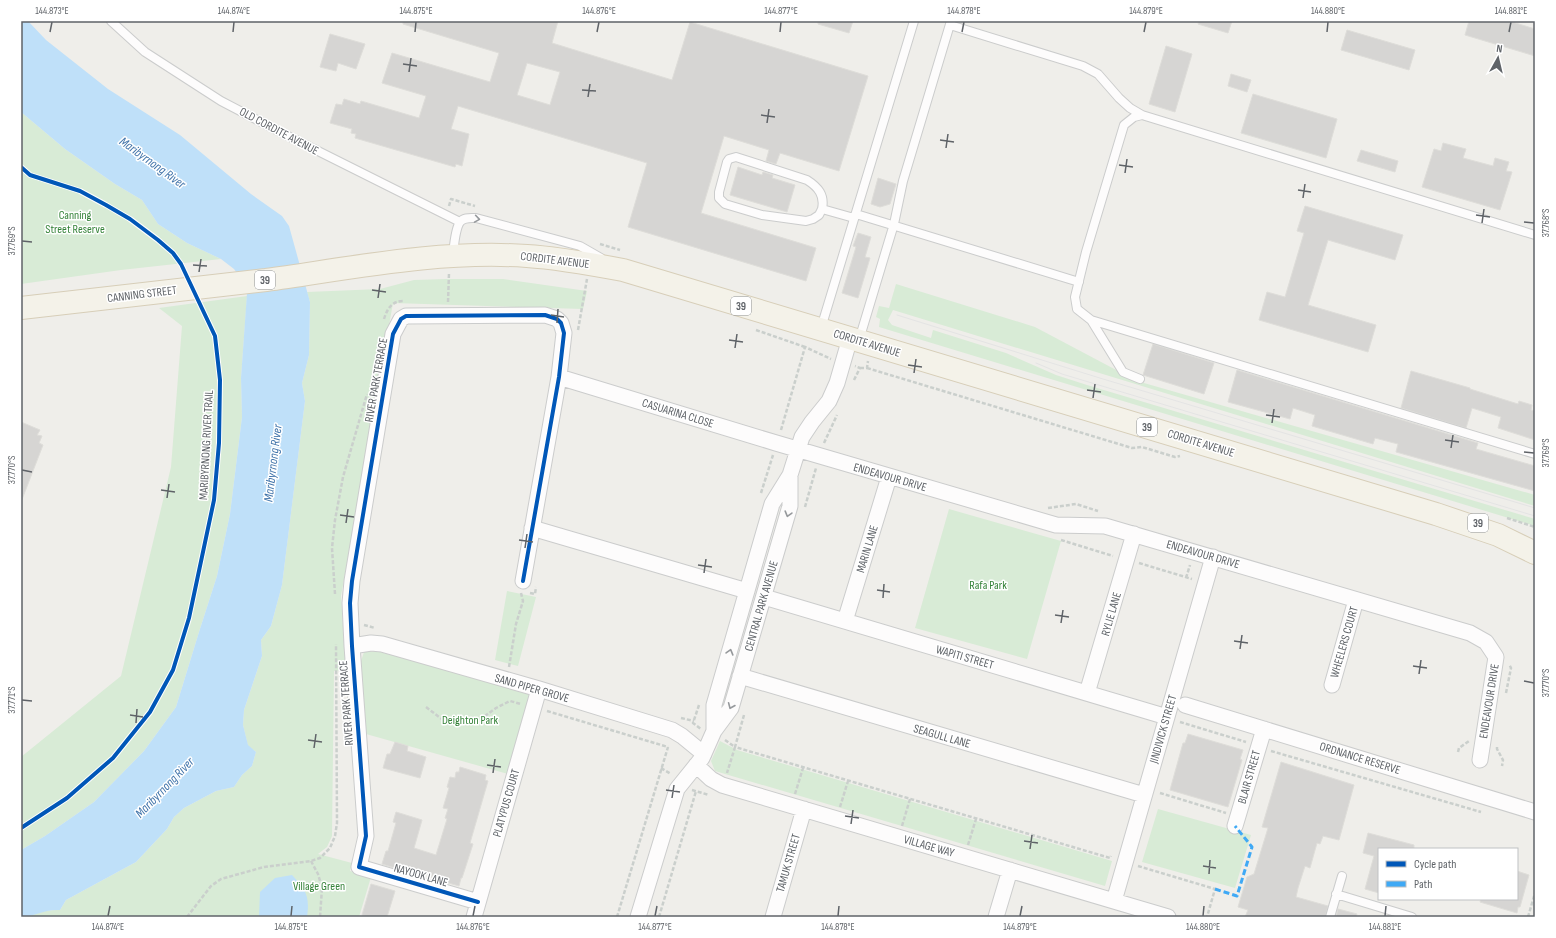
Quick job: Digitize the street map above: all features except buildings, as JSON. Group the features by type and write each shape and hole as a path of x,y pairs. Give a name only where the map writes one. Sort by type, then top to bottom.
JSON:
{"main road":[{"name":"CORDITE AVENUE","path":"382,263 448,266 528,256 623,270 1436,514 1498,535 1535,553"},
{"name":"CANNING STREET","path":"21,308 266,280 382,263"},
{"name":"CORDITE AVENUE","path":"1436,514 1520,533 1535,538"}],"street":[{"name":"RIVER PARK TERRACE","path":"358,867 366,836 350,603 352,581 393,334 400,319 410,316 545,315 550,316 561,323 564,333 559,377 522,586"},
{"name":"CENTRAL PARK AVENUE","path":"714,731 714,705 772,504 794,462 802,437 829,401 855,339"},
{"name":"CASUARINA CLOSE","path":"559,377 794,462"},
{"name":"CENTRAL PARK AVENUE","path":"638,917 674,798 682,782 700,759 714,731 731,708 790,506 794,462"},
{"name":"ENDEAVOUR DRIVE","path":"794,462 889,477 1056,525 1106,526 1470,633 1486,642 1496,657 1480,760"},
{"name":"MARIN LANE","path":"845,621 889,477"},
{"path":"532,528 747,591"},
{"name":"RYLIE LANE","path":"1087,693 1134,534"},
{"name":"JINDIVICK STREET","path":"1114,901 1144,795 1173,719 1213,557"},
{"name":"WAPITI STREET","path":"764,597 1173,719"},
{"name":"WHEELERS COURT","path":"1332,685 1356,600"},
{"name":"SAND PIPER GROVE","path":"352,646 370,643 382,644 672,730 682,736 700,759"},
{"name":"SEAGULL LANE","path":"740,676 1144,795"},
{"name":"PLATYPUS COURT","path":"474,917 539,690"},
{"name":"ORDNANCE RESERVE","path":"1185,705 1535,812"},
{"name":"BLAIR STREET","path":"1233,820 1264,729"},
{"name":"VILLAGE WAY","path":"700,759 711,779 722,785 1168,917"},
{"name":"TAMUK STREET","path":"773,917 804,809"},
{"name":"NAYOOK LANE","path":"358,867 478,902"},
{"path":"996,917 1010,870"}],"lane":[{"name":"OLD CORDITE AVENUE","path":"111,21 145,52 221,101 460,222"},
{"path":"820,329 914,21"},
{"path":"855,339 894,224 903,181 950,23 1084,66 1098,74 1119,98 1130,108 1142,115 1535,235"},
{"path":"1142,115 1134,116 1124,125 1086,252 1075,297 1076,309 1091,320 1535,454"},
{"path":"736,157 807,180 814,184 820,192 823,198 822,209 819,215 806,221 762,215 725,204 721,202 719,192 727,162 729,159 736,157"},
{"path":"822,209 894,224 1079,282"},
{"path":"448,266 460,222 467,218 476,218 580,246 623,270"},
{"path":"1091,320 1124,372 1140,379"},
{"path":"1330,917 1342,876"},
{"path":"1336,894 1412,917"}],"path":[{"path":"580,277 594,280"},
{"path":"577,337 587,278"},
{"path":"754,329 805,347"},
{"path":"824,444 831,446"},
{"path":"773,455 822,470"},
{"path":"1043,508 1076,504 1098,511"},
{"path":"1059,540 1206,583"},
{"path":"1186,578 1194,552"},
{"path":"509,667 514,646 516,624 522,601 522,586"},
{"path":"187,917 216,882 227,877 268,867 311,861 320,858 330,848 337,823 336,699"},
{"path":"426,707 447,722 464,724 478,721 496,708 510,701 522,704"},
{"path":"1173,719 1185,705"},
{"path":"545,718 547,711 668,747"},
{"path":"1173,719 1178,729"},
{"path":"1173,719 1278,753 1482,812"},
{"path":"617,917 668,747 682,736"},
{"path":"1458,752 1459,748 1470,740"},
{"path":"837,819 848,781"},
{"path":"1162,786 1160,794 1233,820"},
{"path":"659,917 696,791"},
{"path":"899,838 910,799"},
{"path":"965,857 976,819"},
{"path":"311,861 318,874 322,888 320,917"},
{"path":"1125,863 1215,889 1207,917"},
{"path":"1528,917 1535,893"}],"green space":[{"name":"Canning Street Reserve","path":"21,112 65,149 115,184 142,200 158,224 187,243 221,259 121,270 21,284"},
{"name":"Village Green","path":"503,279 587,291 583,309 393,303 341,596 346,670 334,671 332,836 327,847 318,854 352,863 350,871 371,877 359,917 29,917 44,911 60,910 66,900 136,862 167,829 174,817 184,808 216,791 234,787 242,775 252,766 256,752 248,746 243,725 244,710 262,656 261,640 271,626 282,585 305,401 302,383 309,355 310,302 307,292 380,289 414,280"},
{"path":"896,284 1035,327 1137,381 1535,495 1535,506 893,310 888,320 892,325 931,338 933,330 1006,353 1056,375 1087,385 1535,519 1535,526 879,327 880,319 876,317 879,306 889,308"},
{"path":"247,296 241,378 242,417 230,514 217,576 176,707 144,751 94,802 45,836 21,850 21,757 121,676 171,467 182,326 159,308"},
{"name":"Rafa Park","path":"949,509 1061,541 1027,659 915,628"},
{"path":"507,591 536,597 518,666 495,660"},
{"name":"Deighton Park","path":"377,651 531,694 508,774 366,734 360,664 364,652"},
{"path":"720,741 737,750 1112,861 1105,886 715,771 711,761"},
{"path":"1158,809 1251,835 1235,888 1142,862"}],"water":[{"name":"Maribyrnong River","path":"21,21 28,21 46,40 108,89 180,135 251,194 282,216 289,226 310,302 309,355 302,383 305,401 282,585 271,626 261,640 262,656 244,710 243,725 248,745 256,752 252,766 242,775 234,787 216,791 184,808 174,817 167,829 136,862 66,900 60,910 21,917 21,850 45,836 94,802 144,751 176,707 217,576 230,514 242,417 241,378 247,293 243,281 234,269 221,259 187,243 158,224 142,200 115,184 65,149 21,112"},
{"path":"292,875 304,889 306,894 308,904 307,917 259,917 260,892 275,878"}],"tram line":[{"path":"897,315 1103,379 1535,508"},
{"path":"1036,363 1062,374 1535,516"}],"marked path":[{"path":"1215,889 1237,896 1252,847 1235,826"}],"cycle path":[{"name":"MARIBYRNONG RIVER TRAIL","path":"21,167 30,175 80,191 106,205 130,219 173,253 181,264 215,336 220,380 219,443 214,500 189,618 173,670 150,712 113,758 67,798 21,828"},
{"path":"478,902 359,867 366,836 350,603 352,581 393,334 401,319 406,316 545,315 557,319 561,323 564,333 559,377 523,581"}]}
